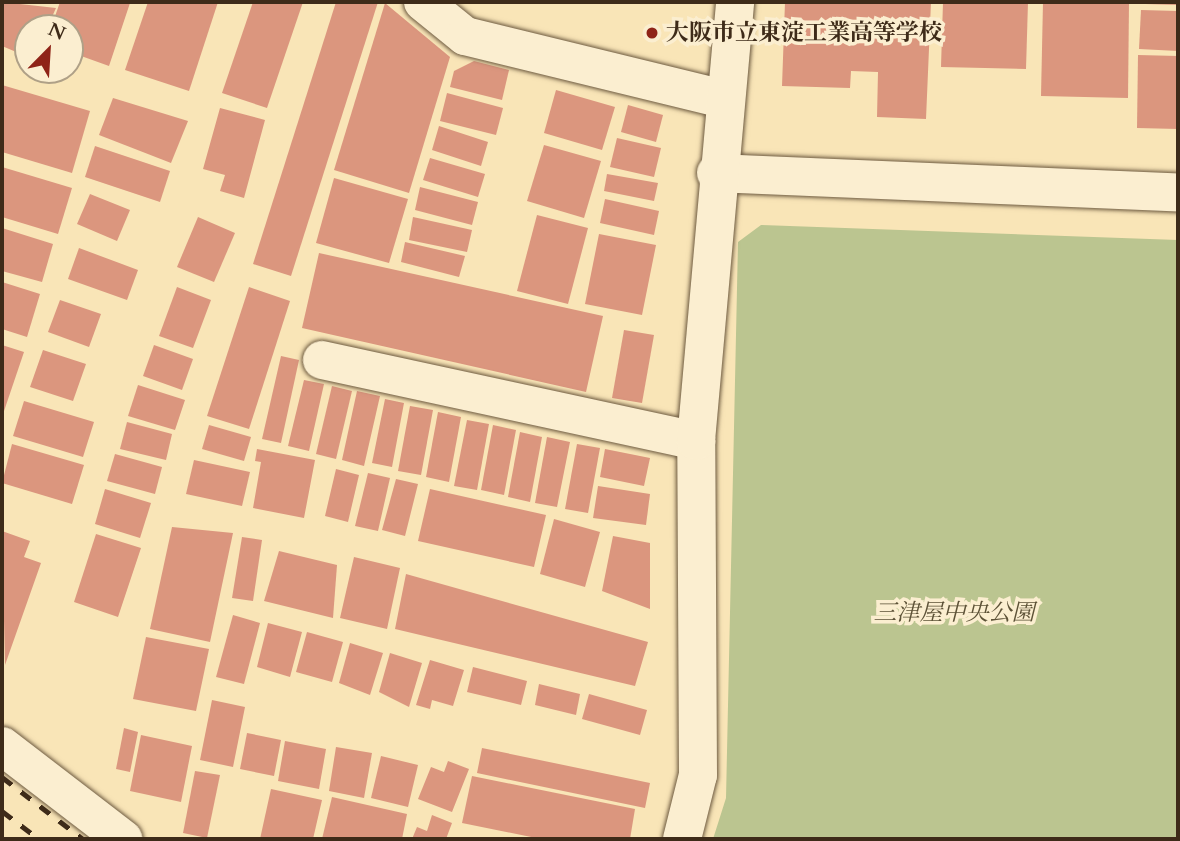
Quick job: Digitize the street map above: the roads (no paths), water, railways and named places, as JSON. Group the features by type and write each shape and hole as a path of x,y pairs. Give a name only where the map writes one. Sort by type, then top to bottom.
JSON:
{"street":[{"path":"423,2 465,36 724,99"},
{"path":"682,839 698,775 696,441 716,173 735,2"},
{"path":"716,173 1178,192"},
{"path":"322,360 696,441"},
{"path":"2,746 122,839"}],"railway":[{"path":"2,777 83,839"},
{"path":"2,811 39,839"}],"place":[{"name":"大阪市立東淀工業高等学校","path":"652,33"}],"park label":[{"name":"三津屋中央公園","path":"954,613"}]}
